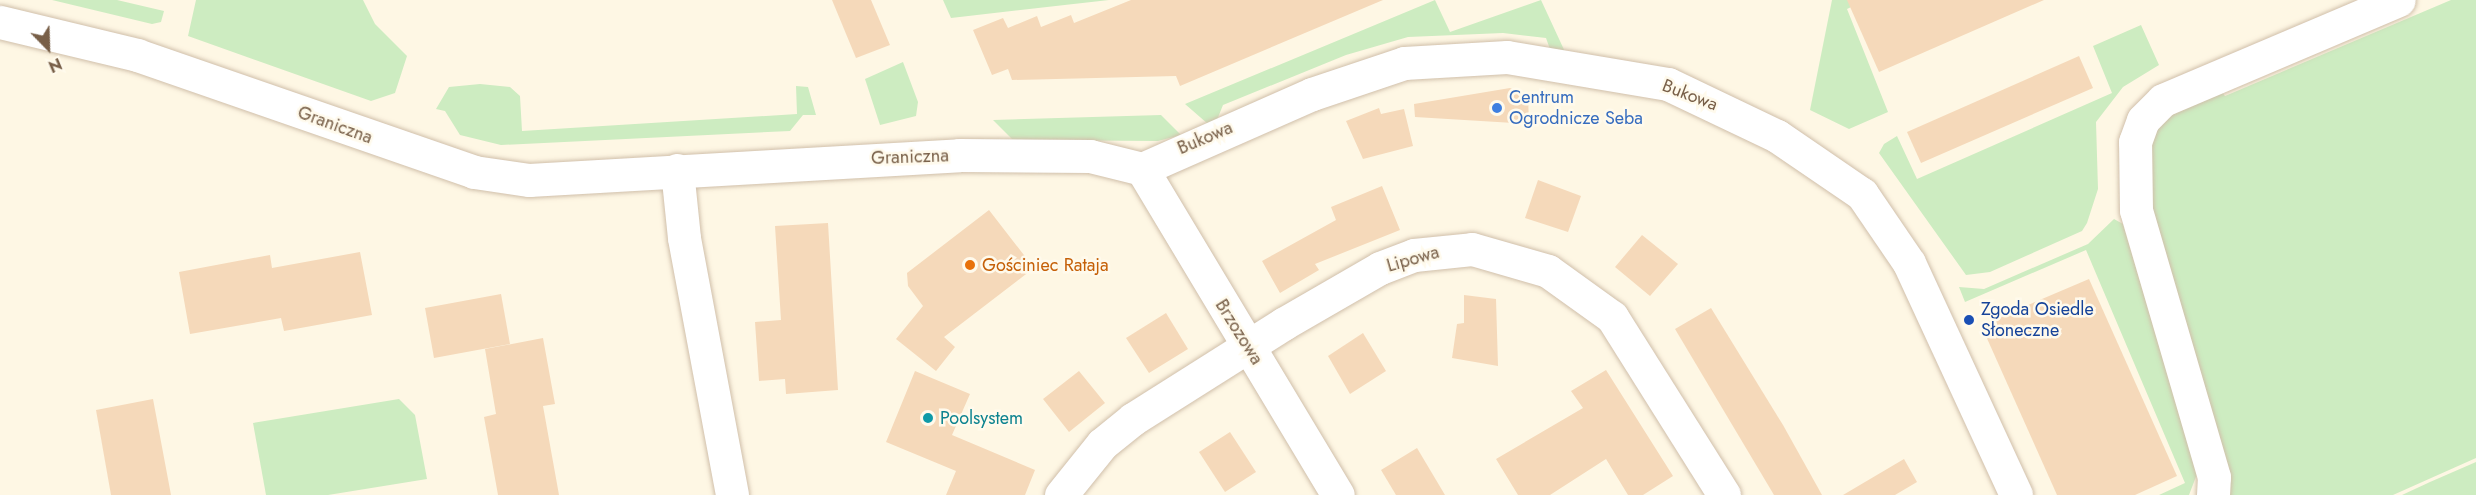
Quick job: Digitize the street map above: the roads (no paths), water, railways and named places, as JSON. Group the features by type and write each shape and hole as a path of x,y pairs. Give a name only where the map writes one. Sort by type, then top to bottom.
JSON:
{"street":[{"path":"2213,495 2214,477 2136,210 2135,142 2143,120 2163,100 2399,0"},
{"name":"Graniczna","path":"0,22 137,55 474,172 529,180 959,155 1090,156 1142,169"},
{"name":"Bukowa","path":"1142,169 1312,93 1404,63 1507,57 1668,84 1777,136 1862,194 1909,263 2016,495"},
{"name":"Brzozowa","path":"1142,169 1338,495"},
{"path":"677,171 684,238 732,495"},
{"name":"Lipowa","path":"1060,495 1102,444 1133,419 1347,286 1414,255 1472,249 1519,260 1548,270 1612,317 1724,495"}],"place":[{"name":"Centrum Ogrodnicze Seba","path":"1497,108"},
{"name":"Gościniec Rataja","path":"970,265"},
{"name":"Zgoda Osiedle Słoneczne","path":"1969,320"},
{"name":"Poolsystem","path":"928,418"}]}
